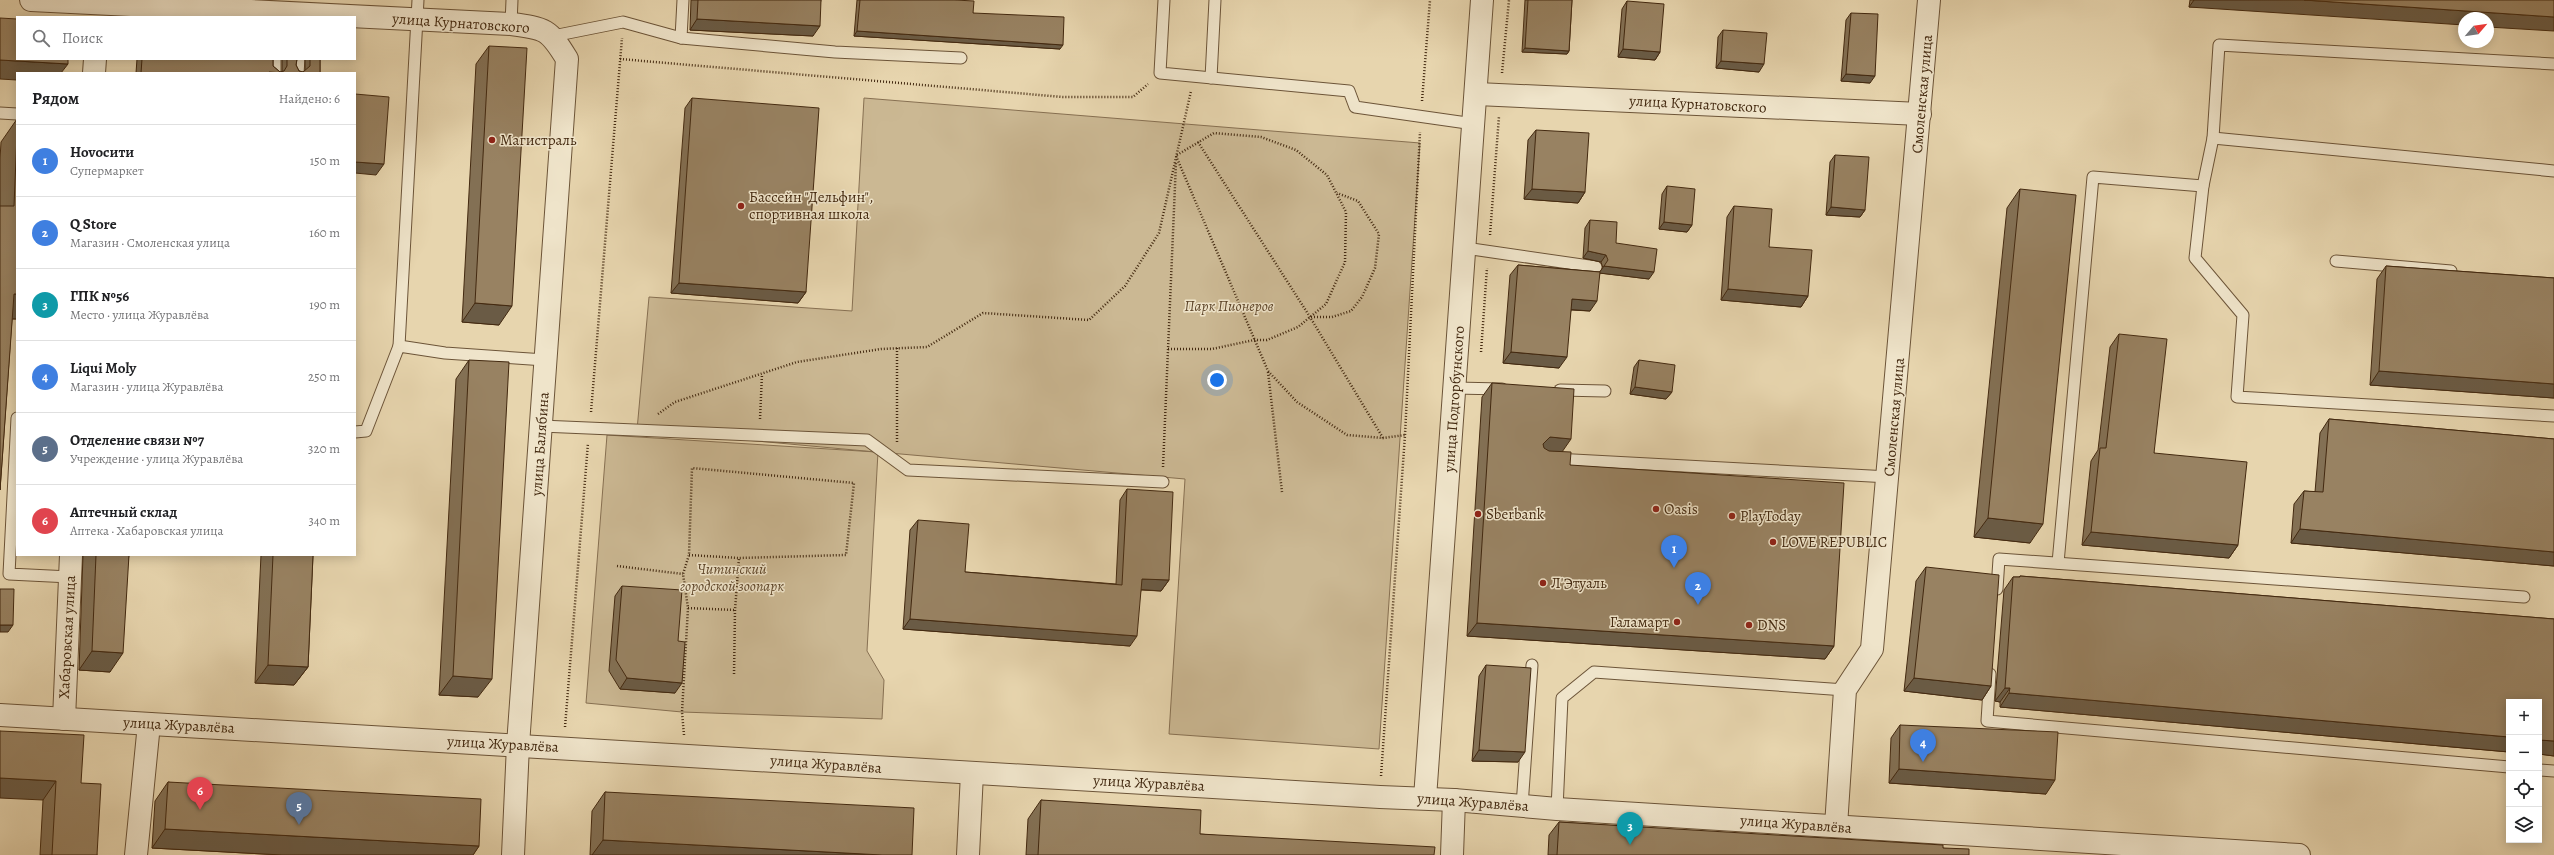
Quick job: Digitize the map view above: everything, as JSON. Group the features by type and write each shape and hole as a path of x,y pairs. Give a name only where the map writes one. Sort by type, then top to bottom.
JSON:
{"street":[{"name":"улица Курнатовского","path":"32,0 112,5 243,6 278,15 418,10 534,27 553,36"},
{"name":"улица Подгорбунского","path":"1424,798 1477,94 1482,0"},
{"name":"Смоленская улица","path":"1836,826 1845,690 1872,649 1889,477 1930,0"},
{"name":"улица Балябина","path":"512,855 518,745 567,59 553,36"},
{"path":"94,72 95,60"},
{"name":"улица Курнатовского","path":"1477,94 1920,114"},
{"name":"Хабаровская улица","path":"64,719 71,556"},
{"name":"улица Журавлёва","path":"0,715 564,747 1380,797 1424,798 1556,809 2298,855"},
{"path":"136,855 149,724"},
{"path":"968,855 972,773"},
{"path":"1452,855 1454,800"}],"lane":[{"path":"510,24 512,0"},
{"path":"681,38 683,0"},
{"path":"1164,0 1160,73 1349,91 1355,108 1474,124"},
{"path":"1211,78 1215,0"},
{"path":"356,432 366,431 399,346 418,10"},
{"path":"553,36 623,22 681,38 835,52 961,58"},
{"path":"2554,64 2219,45 2213,138 2204,186 2195,258 2243,315 2237,397 2554,416"},
{"path":"274,72 275,60"},
{"path":"298,72 299,60"},
{"path":"0,113 16,114"},
{"path":"2213,138 2554,170"},
{"path":"2058,563 2093,177 2204,186"},
{"path":"1465,248 1596,267"},
{"path":"2336,261 2461,271"},
{"path":"399,346 445,352 546,360"},
{"path":"1455,388 1515,389"},
{"path":"1552,390 1605,391"},
{"path":"541,426 867,440 908,470 1163,482"},
{"path":"16,430 4,574 70,577"},
{"path":"1540,458 1889,477"},
{"path":"1996,598 1999,559 2524,597"},
{"path":"1991,659 1987,721 2506,767"},
{"path":"1522,806 1532,665"},
{"path":"1556,809 1562,698 1594,672 1845,690"},
{"path":"2542,770 2554,771"}],"path":[{"path":"1380,797 1405,435 1421,117 1430,0"},
{"path":"564,747 623,22"},
{"path":"620,59 1062,97 1133,97 1160,73"},
{"path":"637,430 675,402 797,362 897,348 927,347 984,313 1089,320 1125,286 1159,233 1194,76"},
{"path":"1168,349 1212,349 1254,340 1267,340 1298,327 1326,304 1345,262 1346,212 1327,175 1296,150 1268,140 1214,133 1176,155"},
{"path":"1198,142 1310,317 1383,438"},
{"path":"1176,155 1268,371 1282,492"},
{"path":"1163,482 1176,155"},
{"path":"1310,317 1332,317 1351,311 1362,297 1375,268 1378,234 1358,201 1336,193"},
{"path":"897,348 897,462"},
{"path":"1268,371 1297,402 1347,435 1383,438 1405,435"},
{"path":"759,435 762,374"},
{"path":"686,755 682,712 688,608 683,574 689,555 692,468 854,483 846,555 739,558 689,555"},
{"path":"734,675 735,610 739,558"},
{"path":"617,566 683,574"},
{"path":"688,608 735,610"}],"green space":[{"name":"Парк Пионеров","path":"864,98 1420,143 1379,749 1169,734 1185,479 878,452 867,651 884,680 882,719 682,712 586,703 607,435 876,452 637,430 649,297 852,311"}],"building":[{"path":"698,0 821,0 820,26 697,19"},
{"path":"860,0 974,1 973,13 1064,17 1063,45 857,31"},
{"path":"1528,0 1572,0 1569,51 1525,48"},
{"path":"2304,0 2554,0 2554,17"},
{"path":"1627,1 1664,4 1660,52 1623,49"},
{"path":"1851,13 1878,14 1875,76 1846,74"},
{"path":"0,18 16,19 16,60 68,60 68,64 0,60"},
{"path":"1723,30 1767,33 1764,64 1721,61"},
{"path":"489,46 527,48 512,306 475,303"},
{"path":"142,60 273,60 273,66 280,72 269,72 141,72"},
{"path":"287,60 297,60 296,65 299,71 303,72 280,72 284,71 287,66"},
{"path":"310,60 320,60 320,72 303,72 310,66"},
{"path":"356,94 389,97 384,164 356,162"},
{"name":"Бассейн \"Дельфин\", спортивная школа","path":"692,98 819,108 806,292 679,283"},
{"path":"1536,130 1589,133 1585,192 1532,189"},
{"path":"1835,155 1869,157 1865,210 1831,207"},
{"path":"16,158 16,294 14,294 0,490 0,206 14,206"},
{"path":"1667,186 1695,189 1692,225 1664,222"},
{"path":"2020,189 2076,195 2043,524 1988,518"},
{"path":"1734,206 1772,209 1769,247 1812,250 1808,296 1728,289"},
{"path":"1590,220 1617,222 1616,243 1657,249 1654,272 1604,266 1608,260 1606,255 1588,251"},
{"path":"1518,265 1600,272 1597,301 1572,299 1567,357 1511,352"},
{"path":"2386,266 2554,278 2554,384 2379,371"},
{"path":"2119,334 2167,339 2154,453 2247,462 2238,545 2091,532 2100,448 2106,448"},
{"path":"469,360 509,362 492,679 453,676"},
{"path":"1639,360 1675,365 1672,392 1635,387"},
{"path":"1492,383 1574,389 1571,439 1550,437 1543,444 1544,448 1549,451 1571,452 1570,465 1844,483 1834,646 1477,623"},
{"path":"2329,419 2554,439 2554,552 2300,529 2304,491 2323,492"},
{"path":"1127,489 1173,492 1169,580 1142,579 1137,636 910,619 918,520 969,524 965,572 1122,585"},
{"path":"96,556 129,556 123,653 92,651"},
{"path":"273,556 313,556 308,667 268,665"},
{"path":"1926,567 1999,575 1991,686 1914,678"},
{"path":"2013,577 2554,619 2554,741 2542,740 2542,699 2506,699 2506,737 2009,693 2010,688 2005,688"},
{"path":"622,586 682,590 678,641 685,642 682,683 627,678 616,660"},
{"path":"0,589 14,589 13,625 0,625"},
{"path":"1486,665 1531,668 1525,752 1479,750"},
{"path":"1900,725 2058,732 2055,780 1899,769"},
{"path":"0,731 84,735 81,783 101,784 97,855 52,855 56,781 0,778"},
{"path":"168,782 481,799 479,846 165,829"},
{"path":"605,792 914,808 912,855 882,855 603,840"},
{"path":"1041,800 1201,810 1200,834 1435,847 1434,855 1038,855"},
{"path":"1559,822 1943,845 1943,848 1969,849 1969,855 1557,855"}],"place":[{"name":"Магистраль","path":"492,140"},
{"name":"Бассейн \"Дельфин\", спортивная школа","path":"741,206"},
{"name":"Oasis","path":"1656,509"},
{"name":"Sberbank","path":"1478,514"},
{"name":"PlayToday","path":"1732,516"},
{"name":"LOVE REPUBLIC","path":"1773,542"},
{"name":"Ноvосити","path":"1674,568"},
{"name":"Л'Этуаль","path":"1543,583"},
{"name":"Q Store","path":"1698,605"},
{"name":"Галамарт","path":"1677,622"},
{"name":"DNS","path":"1749,625"},
{"name":"Liqui Moly","path":"1923,762"},
{"name":"Аптечный склад","path":"200,810"},
{"name":"Отделение связи №7","path":"299,825"},
{"name":"ГПК №56","path":"1630,845"}],"park label":[{"name":"Читинский городской зоопарк","path":"732,578"}]}
